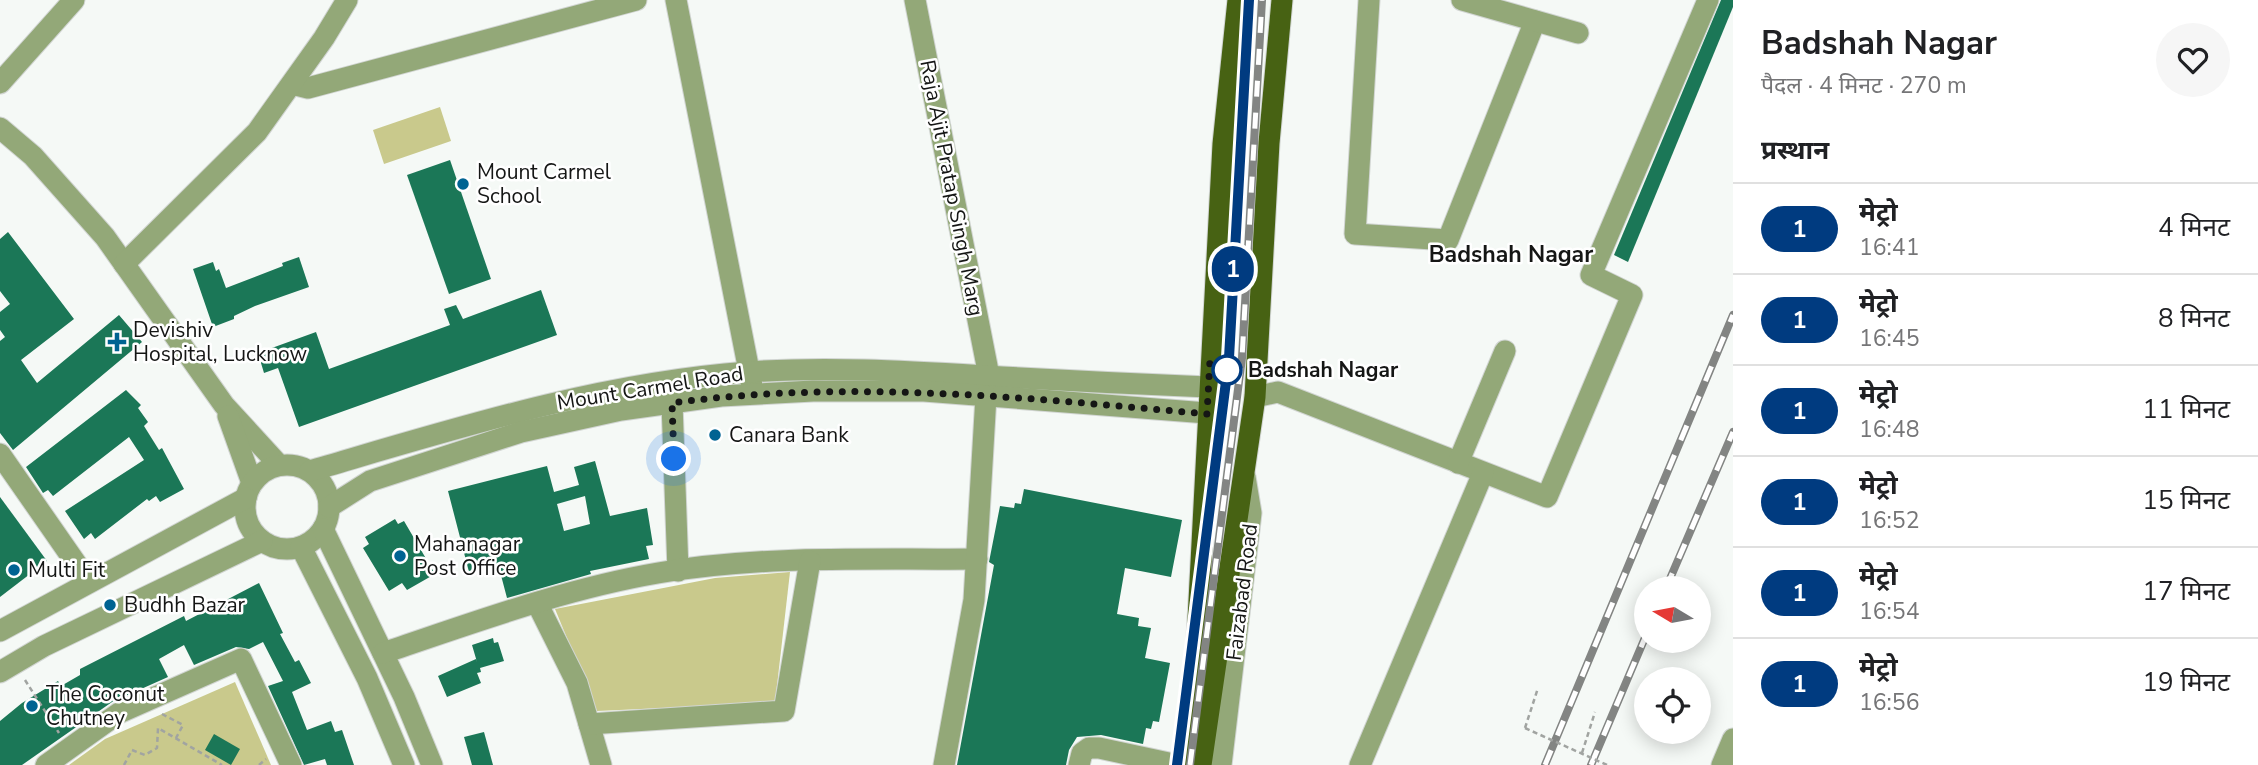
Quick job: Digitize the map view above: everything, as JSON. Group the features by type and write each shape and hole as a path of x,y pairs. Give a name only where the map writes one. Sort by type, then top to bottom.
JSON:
{"main road":[{"name":"Faizabad Road","path":"1181,765 1194,696 1206,497 1208,387 1223,144 1238,0"},
{"name":"Faizabad Road","path":"1245,475 1255,397 1269,143 1282,0"},
{"path":"1201,765 1245,475"}],"street":[{"path":"0,83 74,0"},
{"path":"124,264 257,132 348,0"},
{"path":"292,84 308,88 636,0"},
{"path":"676,0 754,395"},
{"name":"Raja Ajit Pratap Singh Marg","path":"915,0 988,386 974,600 944,765"},
{"path":"1369,0 1355,234 1448,240 1535,21"},
{"path":"1462,0 1491,4 1535,21 1578,33"},
{"path":"1255,397 1278,392 1547,497 1632,295 1591,275 1708,0"},
{"path":"0,128 33,156 104,237 223,405 279,465"},
{"path":"1458,463 1505,352"},
{"name":"Mount Carmel Road","path":"310,471 502,415 575,398 708,376 749,372 907,370 988,386 1208,387"},
{"path":"329,507 370,481 483,443 621,410 672,403 813,391 897,391 988,386 1207,414"},
{"path":"672,403 678,571"},
{"path":"0,631 249,490 265,471 279,465 295,465 310,471 324,486 329,507 323,529 314,539 301,547 281,549 262,541 251,529 245,514 249,490 223,405"},
{"path":"0,453 89,582"},
{"path":"1360,765 1483,472"},
{"name":"Faizabad Road","path":"1222,765 1251,513 1245,475"},
{"path":"323,529 383,653 432,765"},
{"path":"7,668 44,646 262,541"},
{"path":"301,547 366,678 404,765"},
{"path":"383,653 537,603 658,573 770,561 977,559"},
{"path":"589,724 784,711 810,561"},
{"path":"537,603 577,683 601,765"},
{"path":"46,765 119,713 241,659 291,765"},
{"path":"1722,765 1733,739"},
{"path":"1079,765 1082,753 1088,748 1099,748 1181,765"}],"path":[{"path":"7,668 68,748"},
{"path":"1538,688 1525,728 1607,765"},
{"path":"1582,753 1595,712"},
{"path":"176,738 183,725"},
{"path":"124,765 132,750 145,755 157,748 158,728 214,763 222,765"}],"green space":[{"path":"440,107 451,141 384,164 373,130"},
{"path":"790,572 775,703 597,711 555,609 715,578"},
{"path":"235,682 271,765 69,765 105,739"}],"building":[{"path":"1721,0 1733,0 1733,7 1628,262 1614,255"},
{"path":"450,160 491,279 449,294 407,175"},
{"path":"8,232 74,319 21,360 37,383 119,315 142,342 13,450 0,433 0,341 5,337 0,330 0,312 10,304 0,291 0,239"},
{"path":"299,257 309,287 255,306 234,316 234,319 213,327 193,269 213,262 216,271 219,269 226,288"},
{"path":"541,290 557,335 299,427 278,368 264,373 258,353 316,332 329,369 450,325 444,309 456,305 463,319"},
{"path":"126,390 141,405 138,408 148,422 144,426 159,450 162,448 184,489 160,502 156,496 149,501 147,499 95,539 91,533 84,539 65,511 144,460 129,437 53,496 48,490 43,493 26,467"},
{"path":"595,461 610,516 647,508 653,545 646,546 649,559 590,571 591,574 507,598 498,564 469,572 448,491 547,466 554,492 579,485 574,467","holes":["585,496 590,524 564,531 557,504"]},
{"path":"1024,489 1182,520 1171,577 1125,568 1117,614 1139,618 1138,626 1151,628 1145,658 1170,663 1159,722 1153,721 1151,729 1146,728 1143,744 1101,735 1077,737 1069,750 1066,765 957,765 994,565 989,562 1000,506 1014,508 1015,503 1021,504"},
{"path":"0,497 47,561 0,597"},
{"path":"395,519 398,524 404,521 435,574 407,590 402,583 389,591 363,548 369,544 365,537"},
{"path":"259,583 283,633 280,634 295,662 299,660 311,683 292,692 307,730 331,721 335,732 342,730 354,765 327,765 325,759 304,765 268,686 283,681 263,642 249,649 236,647 194,665 184,645 159,659 168,677 112,702 22,765 0,765 0,721 22,703 58,681 61,686 80,675 80,669 184,616 186,621"},
{"path":"493,638 494,643 498,642 504,661 480,668 481,672 477,673 481,683 447,697 438,676 476,659 477,662 472,645"},
{"path":"484,732 493,765 472,765 464,737"},
{"path":"214,734 240,749 231,765 205,750"}],"railway":[{"path":"1177,765 1229,357 1249,0"},
{"path":"1190,765 1242,358 1262,0"},
{"path":"1545,765 1733,315"},
{"path":"1671,576 1733,432"},
{"path":"1591,765 1639,653"}],"metro line":[{"name":"1","path":"1177,765 1229,358 1249,0"}],"place":[{"name":"Mount Carmel School","path":"463,184"},
{"name":"Devishiv Hospital, Lucknow","path":"117,342"},
{"name":"Badshah Nagar","path":"1227,370"},
{"name":"Canara Bank","path":"715,435"},
{"name":"Mahanagar Post Office","path":"400,556"},
{"name":"Multi Fit","path":"14,570"},
{"name":"Budhh Bazar","path":"110,605"},
{"name":"The Coconut Chutney","path":"32,706"}],"district":[{"name":"Badshah Nagar","path":"1511,254"}],"route":[{"path":"674,459 672,403 721,396 813,391 924,391 1207,414 1210,360 1227,370"}]}
